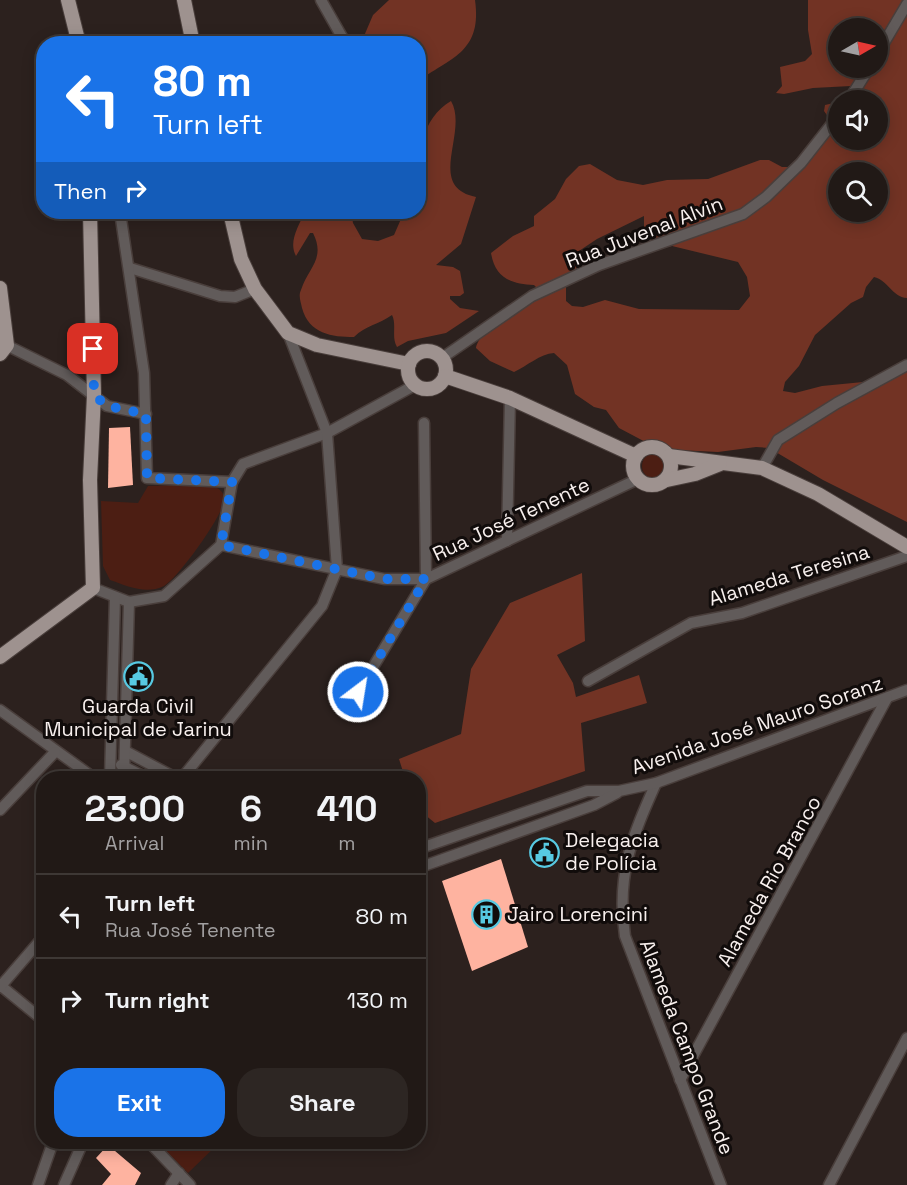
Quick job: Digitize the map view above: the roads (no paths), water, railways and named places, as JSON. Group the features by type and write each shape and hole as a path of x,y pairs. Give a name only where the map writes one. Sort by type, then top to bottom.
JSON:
{"main road":[{"path":"68,0 77,36"},
{"path":"184,0 191,36"},
{"path":"0,657 93,588 90,480 94,395 90,219"},
{"path":"232,219 241,259 255,289 288,333 317,345 409,364"},
{"path":"0,288 2,347"},
{"path":"424,351 431,351 442,358 445,376 432,388 415,385 408,375 409,364 413,357 424,351"},
{"path":"445,376 510,398 636,456"},
{"path":"720,464 695,474 649,486 638,479 633,468 636,456 641,451 652,447 669,456 762,468 818,494 907,547"},
{"path":"667,480 672,468 669,456"}],"street":[{"path":"321,0 341,36"},
{"path":"888,36 907,4"},
{"name":"Rua Juvenal Alvin","path":"442,358 532,296 599,265 743,214 766,197 801,163 828,129"},
{"path":"121,219 144,373 147,478 232,482"},
{"path":"130,268 148,276 220,296 235,297 255,289"},
{"path":"188,771 322,606 337,569 327,433 288,333"},
{"path":"2,347 67,375 107,406 146,414"},
{"path":"762,468 778,440 837,403 907,365"},
{"path":"93,588 129,602 164,596 221,545 232,482 243,464 327,433 415,385"},
{"path":"507,541 510,398"},
{"path":"358,692 426,579 424,423"},
{"name":"Rua José Tenente","path":"221,545 384,579 426,579 638,479"},
{"name":"Alameda Teresina","path":"588,681 691,623 742,613 907,556"},
{"path":"110,771 115,597"},
{"path":"125,771 125,686 129,602"},
{"path":"113,685 125,686"},
{"name":"Avenida José Mauro Soranz","path":"426,865 594,805 619,792 656,783 907,690"},
{"name":"Alameda Rio Branco","path":"681,1080 887,698"},
{"path":"0,710 83,771"},
{"path":"38,771 56,752"},
{"path":"125,752 162,771"},
{"path":"111,763 134,771"},
{"path":"0,810 36,773"},
{"name":"Alameda Campo Grande","path":"656,783 631,838 623,874 621,907 625,936 721,1185"},
{"name":"Avenida José Mauro Soranz","path":"426,846 587,791 619,792"},
{"path":"36,945 0,986 36,1015"},
{"path":"829,1185 907,1038"},
{"path":"38,1185 51,1149"},
{"path":"64,1185 80,1149"},
{"path":"155,1149 190,1185"},
{"path":"171,1185 179,1173"}],"place":[{"name":"Guarda Civil Municipal de Jarinu","path":"138,676"},
{"name":"Delegacia de Polícia","path":"544,852"},
{"name":"Jairo Lorencini","path":"486,914"}]}
